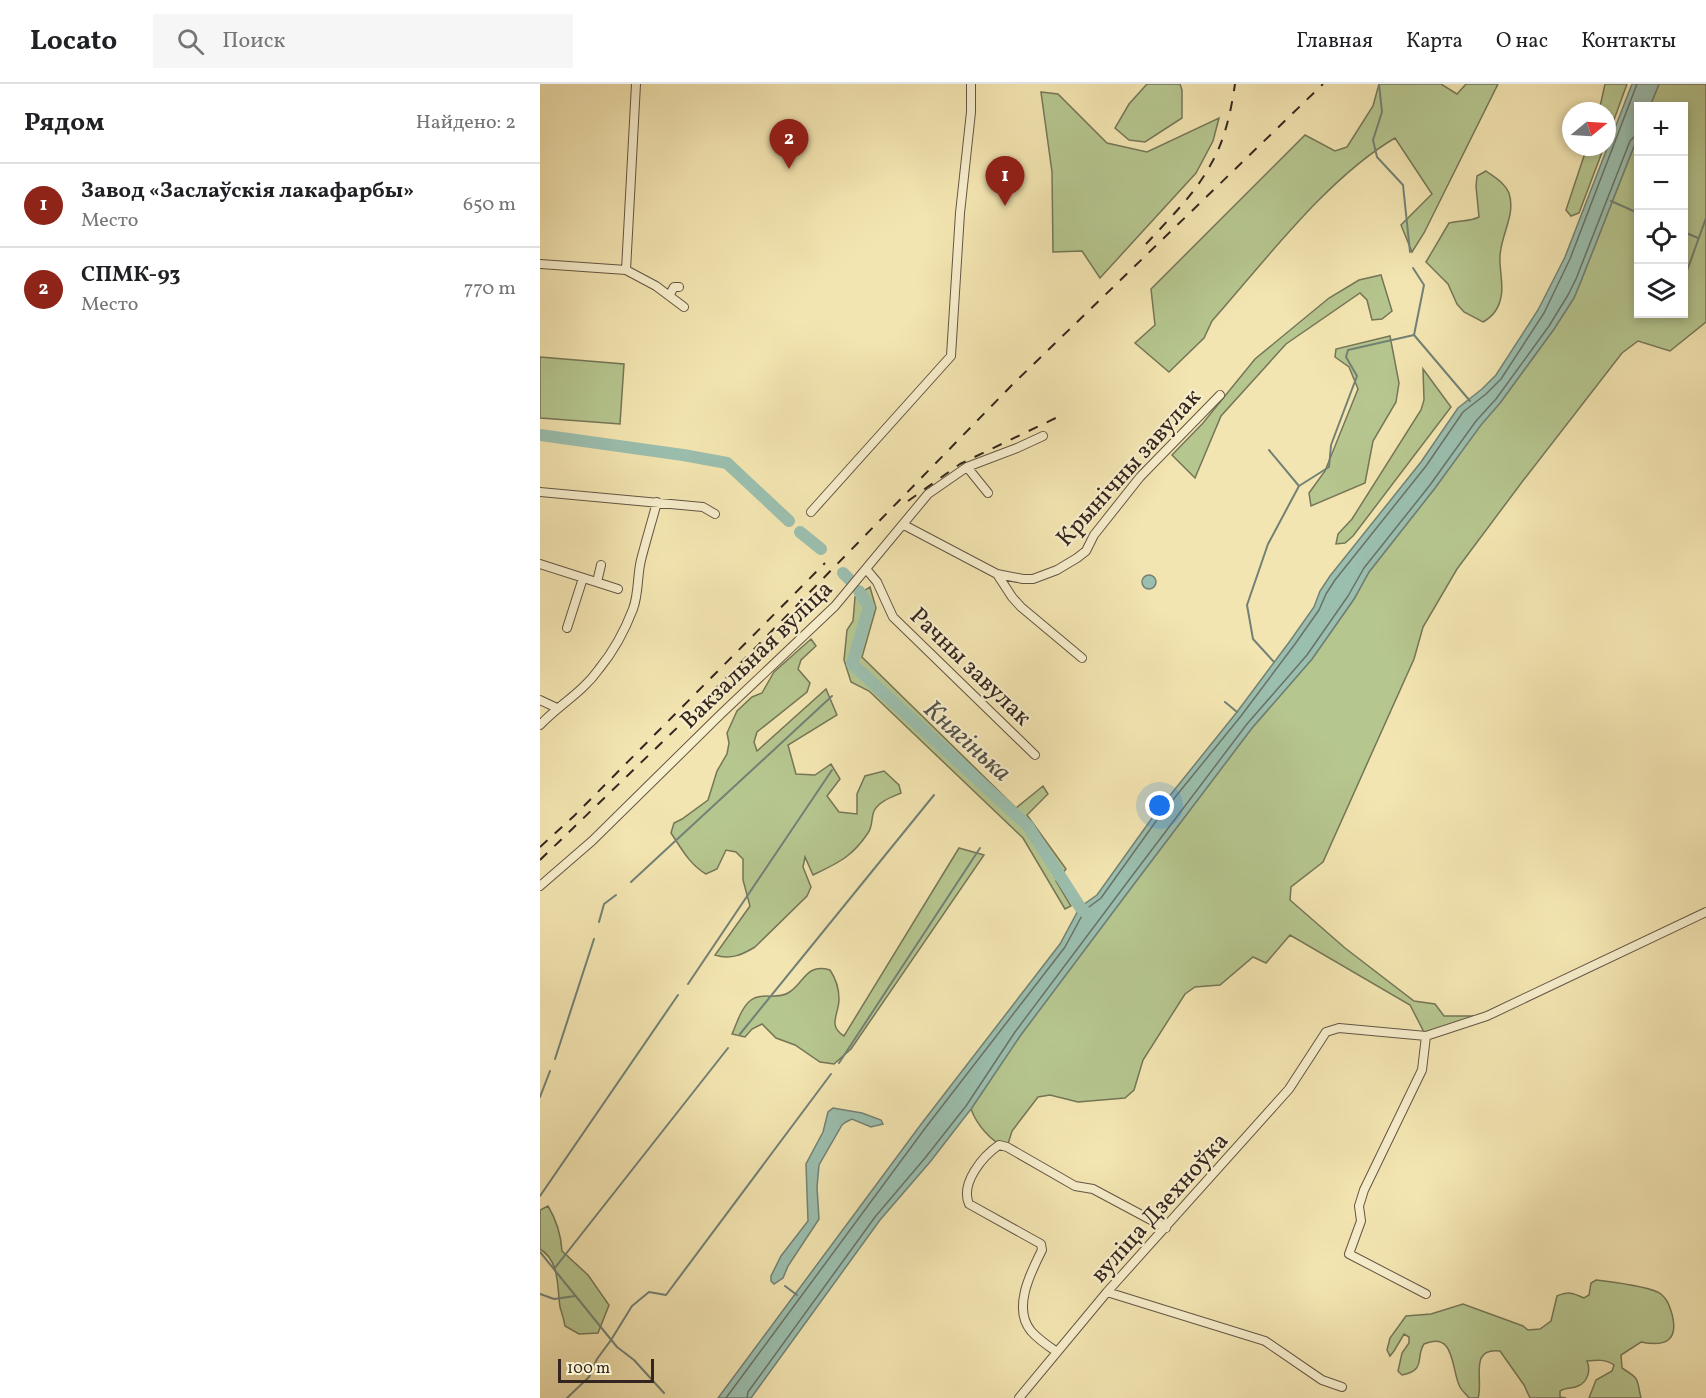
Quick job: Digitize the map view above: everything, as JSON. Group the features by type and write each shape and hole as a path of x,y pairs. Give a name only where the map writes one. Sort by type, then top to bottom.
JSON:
{"street":[{"path":"626,270 636,84"},
{"path":"811,512 951,356 960,213 971,112 971,84"},
{"path":"540,264 626,270 656,286 684,307"},
{"path":"669,296 674,287 679,287"},
{"name":"Крынічны завулак","path":"997,574 1033,579 1057,570 1077,558 1086,550 1140,477 1220,394"},
{"name":"Вакзальная вуліца","path":"540,886 592,842 835,606 928,494 968,467 1042,436"},
{"path":"968,467 988,493"},
{"path":"540,492 703,507 715,514"},
{"path":"540,725 557,708 578,694 600,669 628,619 640,580 640,562 657,502"},
{"path":"904,525 997,574 1021,607 1082,658"},
{"path":"540,564 618,589"},
{"path":"597,582 601,565"},
{"name":"Рачны завулак","path":"867,570 877,582 893,617 1035,755"},
{"path":"567,628 583,578"},
{"path":"540,700 557,708"},
{"path":"1426,1294 1349,1254 1361,1221 1359,1206 1364,1190 1422,1070 1426,1036 1487,1016 1706,912"},
{"name":"вуліца Дзехноўка","path":"1019,1398 1107,1292 1289,1089 1326,1032 1339,1028 1426,1036"},
{"path":"1057,1352 1032,1332 1024,1312 1024,1288 1042,1251 1041,1244 969,1204 967,1198 969,1183 986,1155 999,1145 1007,1147 1075,1186 1093,1189 1166,1228"},
{"path":"1107,1292 1265,1341 1322,1380 1342,1387"}],"green space":[{"path":"1147,84 1180,84 1182,118 1145,142 1129,140 1115,128 1129,104"},
{"path":"1379,84 1441,84 1457,94 1466,84 1498,84 1424,233 1412,252 1401,225 1432,194 1395,138 1345,175 1321,198 1275,247 1212,321 1204,338 1169,372 1135,343 1155,325 1151,289 1305,135 1335,151 1347,147 1373,106"},
{"path":"1605,84 1627,84 1616,114 1616,102 1601,102"},
{"path":"1659,84 1706,84 1706,322 1670,351 1638,341 1622,353 1457,569 1423,627 1414,659 1323,862 1291,887 1290,900 1345,948 1414,1001 1435,1004 1444,1016 1487,1016 1426,1036 1410,1005 1290,935 1266,963 1253,957 1220,985 1195,987 1185,994 1143,1060 1134,1090 1125,1098 1078,1102 1050,1095 1038,1097 1012,1131 1007,1147 1001,1145 980,1126 971,1109 1020,1036 1252,728 1312,659 1354,599 1369,572 1435,488 1481,424 1500,403 1554,329 1574,298 1634,146 1634,318 1688,318 1688,102 1652,102"},
{"path":"1041,92 1058,94 1107,143 1147,152 1219,118 1213,141 1196,173 1100,278 1082,251 1053,252 1052,172"},
{"path":"1584,156 1601,156 1579,213 1571,216 1566,210"},
{"path":"1486,171 1507,189 1511,209 1500,256 1502,292 1500,301 1495,312 1483,322 1464,312 1457,304 1448,284 1426,262 1449,223 1479,217 1477,176"},
{"path":"1381,275 1392,311 1382,319 1372,320 1367,300 1360,293 1286,344 1221,416 1195,478 1172,455 1203,423 1255,359 1329,298 1359,280"},
{"path":"1390,336 1399,383 1396,402 1373,441 1365,483 1311,506 1309,493 1325,471 1358,389 1349,367 1335,357 1336,349"},
{"path":"540,357 624,364 620,424 540,418"},
{"path":"1423,369 1451,407 1353,536 1345,543 1336,544 1338,534 1352,519 1421,410 1424,400"},
{"path":"870,587 876,608 862,657 1016,808 1043,786 1048,794 1027,815 1066,869 1056,881 1071,906 1065,909 1023,838 869,691 851,682 844,660 847,630 853,621 855,597"},
{"path":"811,639 816,646 801,660 798,669 810,683 807,692 757,732 754,742 757,751 826,689 837,715 788,745 796,774 815,775 831,764 840,779 827,796 839,812 857,814 857,794 865,776 884,771 899,785 901,793 876,808 868,833 844,858 813,875 805,857 803,867 811,887 807,896 755,947 736,956 715,955 750,906 743,880 743,859 736,852 726,850 717,869 706,874 691,861 671,833 674,823 708,800 717,771 727,754 729,743 727,733 737,711 752,697 762,693 774,672"},
{"path":"959,848 984,855 851,1049 834,1064 820,1062 795,1045 776,1038 762,1024 752,1029 745,1037 732,1034 742,1011 751,1000 788,993 810,972 822,969 830,970 837,984 839,1005 835,1024 844,1036"},
{"path":"548,1206 558,1228 562,1251 588,1275 609,1305 598,1333 579,1334 565,1326 554,1267 551,1260 540,1249 540,1210"},
{"path":"1596,1280 1656,1291 1669,1305 1674,1323 1672,1336 1657,1344 1641,1342 1621,1355 1622,1368 1637,1380 1641,1398 1589,1398 1596,1380 1612,1371 1614,1365 1597,1360 1587,1361 1588,1375 1584,1382 1576,1387 1560,1391 1560,1397 1566,1398 1530,1398 1524,1385 1500,1351 1490,1351 1484,1354 1479,1367 1478,1398 1469,1398 1457,1380 1451,1354 1442,1343 1434,1341 1424,1344 1418,1366 1410,1373 1402,1375 1398,1371 1402,1353 1409,1343 1409,1337 1404,1334 1390,1356 1387,1350 1390,1338 1406,1316 1431,1314 1463,1304 1523,1326 1528,1330 1540,1329 1551,1321 1557,1296 1571,1293 1584,1298 1589,1295 1591,1283"}],"water":[{"path":"1632,84 1659,84 1652,102 1634,102 1634,146 1574,298 1554,329 1500,403 1369,572 1354,599 1312,659 1252,728 1020,1036 971,1109 930,1162 880,1220 751,1398 718,1398 922,1123 1060,944 1080,907 1097,895 1155,814 1237,712 1290,641 1314,607 1320,591 1330,576 1421,462 1458,408 1496,375 1538,310 1565,257 1604,156 1616,156 1616,125"},
{"path":"1149,575 1154,577 1156,582 1154,587 1149,589 1144,587 1142,582 1144,577"},
{"path":"833,1108 862,1113 881,1120 883,1124 871,1127 852,1119 842,1125 819,1165 817,1187 819,1219 788,1266 783,1278 774,1284 771,1276 781,1256 808,1221 806,1164 823,1132 828,1112"}],"waterway":[{"path":"1379,84 1382,112 1373,140 1377,157 1403,185 1410,252"},
{"path":"1611,201 1634,211"},
{"path":"1688,268 1706,218"},
{"path":"1688,234 1698,238"},
{"path":"1413,268 1424,285 1414,335 1470,401"},
{"path":"1299,486 1329,467 1331,445 1357,376 1346,357 1348,350 1414,335"},
{"name":"Княгінька","path":"540,435 727,463 789,521"},
{"path":"1269,450 1299,486 1268,544 1247,605 1253,639 1274,662"},
{"name":"Княгінька","path":"800,532 821,549"},
{"name":"Княгінька","path":"843,573 850,580"},
{"name":"Княгінька","path":"859,591 869,607 852,664 1028,826 1080,907 1091,918"},
{"path":"631,882 832,696"},
{"path":"1225,702 1237,712"},
{"path":"688,984 832,770"},
{"path":"740,1034 934,795"},
{"path":"839,1063 980,848"},
{"path":"599,922 604,904 616,895"},
{"path":"555,1059 594,939"},
{"path":"540,1196 678,995"},
{"path":"554,1269 728,1048"},
{"path":"540,1097 550,1071"},
{"path":"567,1398 589,1377 597,1359 632,1306 649,1292 666,1295 831,1074"},
{"path":"540,1252 617,1347 634,1360 664,1393"},
{"path":"785,1286 797,1295"},
{"path":"540,1294 554,1299 575,1296"}],"railway":[{"path":"1146,244 1205,175 1227,125 1235,84"},
{"path":"540,860 681,724 1013,384 1323,84"},
{"path":"908,501 960,464 1062,415"},
{"path":"540,847 574,816 825,563"}],"place":[{"name":"СПМК-93","path":"789,169"},
{"name":"Завод «Заслаўскія лакафарбы»","path":"1005,206"}]}
